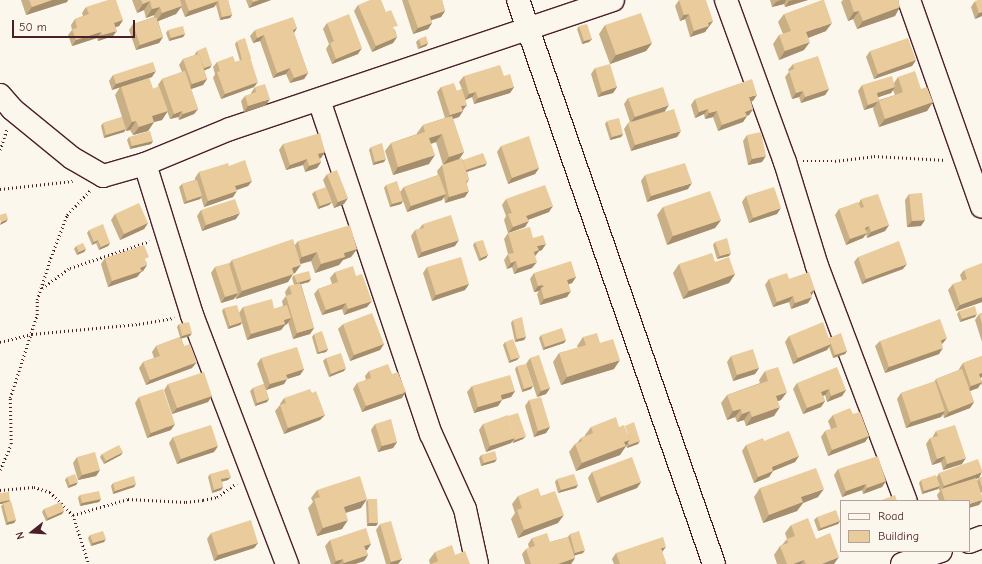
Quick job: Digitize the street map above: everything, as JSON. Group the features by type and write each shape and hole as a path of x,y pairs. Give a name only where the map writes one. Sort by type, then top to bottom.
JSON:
{"street":[{"path":"518,0 714,564"},
{"path":"0,95 12,109 72,158 103,176 145,164 230,129 613,0"},
{"path":"726,0 785,162 818,266 906,500"},
{"path":"909,0 964,160 982,207"},
{"path":"319,100 431,434 465,509 477,564"},
{"path":"145,164 166,236 192,315 251,475 287,564"},
{"path":"970,542 982,537"},
{"path":"902,564 930,556"}],"path":[{"path":"785,162 874,156 964,160"},
{"path":"0,189 34,187 103,176"},
{"path":"0,470 11,444 10,398 32,334 41,288 54,246 67,215 103,176"},
{"path":"41,288 77,265 166,236"},
{"path":"0,342 32,334 139,324 192,315"},
{"path":"73,514 128,499 186,502 217,497 251,475"},
{"path":"0,490 34,487 50,492 73,514 89,564"}],"building":[{"path":"29,0 52,0 32,7"},
{"path":"108,0 116,0 123,20 114,23 117,31 102,35 101,32 76,40 72,29 77,28 75,19 89,14 86,7"},
{"path":"141,0 180,0 182,6 162,13 160,7 152,9 150,1 143,4"},
{"path":"185,0 218,0 218,1 189,11"},
{"path":"218,0 228,0 232,15 222,17"},
{"path":"370,0 381,0 386,12 391,10 398,26 393,27 397,37 376,46 358,5"},
{"path":"408,0 442,0 445,11 430,16 432,23 418,28"},
{"path":"679,0 706,0 713,21 708,23 709,26 694,31 689,14 684,15"},
{"path":"824,0 832,23 806,32 810,42 785,51 779,35 791,31 784,14"},
{"path":"850,0 898,0 900,7 863,21 859,11 854,12"},
{"path":"982,0 982,12 979,13 975,1"},
{"path":"641,13 652,43 616,55 605,25"},
{"path":"349,14 362,48 336,59 330,43 334,41 327,23"},
{"path":"156,17 163,37 140,45 133,24"},
{"path":"293,17 297,28 293,30 308,73 294,78 290,68 277,73 264,35 257,38 255,30"},
{"path":"587,24 592,39 584,41 579,26"},
{"path":"183,26 185,34 171,38 168,30"},
{"path":"426,36 428,43 421,46 419,39"},
{"path":"245,38 251,58 242,60 237,41"},
{"path":"908,38 916,60 878,74 870,51"},
{"path":"206,47 212,65 204,68 197,51"},
{"path":"199,54 207,79 192,84 183,59"},
{"path":"233,56 235,62 250,57 258,82 225,94 217,72 220,71 217,62"},
{"path":"818,56 829,89 805,97 803,91 796,93 789,71 794,69 793,64"},
{"path":"153,62 156,71 116,84 113,75"},
{"path":"610,64 617,87 602,92 595,68"},
{"path":"500,65 504,76 510,74 514,87 478,98 476,92 469,94 464,76"},
{"path":"185,71 198,109 183,114 182,111 174,114 162,79"},
{"path":"915,71 921,89 927,87 933,102 885,119 879,101 903,92 898,77"},
{"path":"892,76 895,87 877,93 879,101 868,105 862,85"},
{"path":"149,78 153,89 159,86 168,111 152,116 154,122 139,127 136,121 132,122 121,87"},
{"path":"752,79 757,95 749,97 753,109 745,112 747,116 722,125 717,111 709,113 708,109 699,112 695,99"},
{"path":"454,83 457,91 462,89 467,105 461,106 463,111 450,115 441,87"},
{"path":"265,84 270,99 248,106 245,96 256,92 255,87"},
{"path":"663,87 669,105 635,117 628,98"},
{"path":"674,109 681,131 635,145 628,123"},
{"path":"452,116 464,152 449,157 442,134 429,138 435,155 398,167 391,143 425,132 423,125"},
{"path":"122,117 126,129 106,135 103,123"},
{"path":"619,118 623,134 612,137 607,121"},
{"path":"150,131 153,141 132,146 129,137"},
{"path":"761,132 766,156 752,159 747,135"},
{"path":"320,133 325,152 318,154 321,162 309,166 307,159 290,165 283,144"},
{"path":"529,136 539,168 512,178 501,146"},
{"path":"382,143 386,159 375,162 371,147"},
{"path":"483,153 487,163 466,170 463,160"},
{"path":"462,158 469,180 466,181 469,191 449,197 442,165"},
{"path":"245,160 252,181 235,186 237,191 208,201 199,172 228,163 229,166"},
{"path":"685,163 692,183 651,196 645,175"},
{"path":"337,170 348,198 338,202 327,174"},
{"path":"439,175 446,194 411,206 404,187"},
{"path":"197,180 202,196 187,201 182,184"},
{"path":"397,181 403,201 392,204 386,185"},
{"path":"545,185 553,206 526,216 529,221 513,227 508,214 512,213 506,199"},
{"path":"326,187 332,202 320,206 315,191"},
{"path":"774,187 781,208 753,218 746,196"},
{"path":"710,191 721,220 673,236 663,207"},
{"path":"922,193 925,220 912,221 909,194"},
{"path":"878,194 889,225 871,232 869,226 865,228 867,233 850,239 839,209 858,202 861,208 864,207 861,199"},
{"path":"235,199 240,213 206,225 201,210"},
{"path":"139,203 148,223 124,234 115,214"},
{"path":"6,213 8,219 1,222 0,215"},
{"path":"451,215 459,240 422,252 415,230 424,228 423,224"},
{"path":"103,224 110,243 101,247 98,240 94,242 89,230"},
{"path":"350,225 357,249 344,253 345,257 321,264 317,252 302,257 298,241"},
{"path":"530,227 533,238 543,235 546,244 537,246 539,250 534,252 537,262 518,268 516,261 511,263 508,254 514,253 508,233"},
{"path":"727,238 731,253 720,256 715,242"},
{"path":"293,239 301,265 292,268 294,274 242,291 232,260"},
{"path":"483,240 488,255 481,258 475,242"},
{"path":"899,241 907,264 866,279 858,257"},
{"path":"83,243 86,249 79,252 76,246"},
{"path":"144,245 149,257 145,259 147,265 140,268 142,271 112,281 105,258"},
{"path":"712,253 715,262 729,257 735,274 689,291 679,264"},
{"path":"461,257 469,284 436,295 427,267"},
{"path":"571,261 576,277 567,280 571,291 544,299 541,288 544,287 543,285 538,286 534,273"},
{"path":"229,263 238,293 225,297 215,267"},
{"path":"982,263 982,297 960,305 953,284 967,279 964,270"},
{"path":"353,266 356,276 362,274 372,301 348,309 346,303 326,310 318,289 338,282 335,272"},
{"path":"309,271 311,279 297,283 294,275"},
{"path":"809,272 815,290 810,292 812,297 795,303 793,296 777,302 769,279 787,273 789,279"},
{"path":"300,283 314,328 297,333 286,296 292,294 289,286"},
{"path":"272,299 274,309 287,305 291,318 284,320 285,324 251,334 243,307"},
{"path":"237,305 242,322 230,326 224,308"},
{"path":"975,306 977,314 962,319 959,311"},
{"path":"372,313 384,344 354,355 343,324"},
{"path":"982,313 982,324 979,314"},
{"path":"522,317 526,337 517,339 513,320"},
{"path":"940,319 947,338 941,340 943,348 889,367 880,341"},
{"path":"189,322 192,333 182,336 179,324"},
{"path":"823,322 831,344 798,358 789,336"},
{"path":"562,328 566,340 545,347 541,335"},
{"path":"322,331 328,349 319,352 314,334"},
{"path":"597,333 600,343 613,339 620,360 567,377 559,353 586,345 583,337"},
{"path":"841,333 847,351 835,355 829,338"},
{"path":"180,337 184,346 190,344 197,362 150,380 143,362 160,356 156,346"},
{"path":"513,339 520,357 511,360 505,342"},
{"path":"297,347 304,369 286,375 288,379 270,384 261,358"},
{"path":"753,349 759,368 737,375 731,356"},
{"path":"341,353 346,368 331,374 326,358"},
{"path":"539,355 550,388 541,391 530,358"},
{"path":"982,356 982,373 979,374 982,382 971,386 963,363"},
{"path":"388,364 392,374 398,372 406,392 366,406 357,383 371,378 369,371"},
{"path":"526,364 533,386 524,389 517,366"},
{"path":"778,367 787,392 776,396 780,407 752,417 750,411 742,414 741,409 733,411 727,395 768,381 765,371"},
{"path":"837,367 846,390 831,396 829,389 821,392 825,401 807,408 797,383"},
{"path":"962,369 974,402 949,412 936,379"},
{"path":"204,372 212,396 177,408 168,384"},
{"path":"510,375 515,391 501,395 502,400 478,407 472,386"},
{"path":"935,381 945,411 911,422 901,393"},
{"path":"264,384 269,399 257,403 253,388"},
{"path":"163,389 175,424 151,433 139,397"},
{"path":"310,389 312,393 316,391 325,415 288,428 280,405 286,403 284,398"},
{"path":"541,397 550,427 538,431 529,400"},
{"path":"850,408 853,414 860,412 869,436 832,450 825,431 837,427 833,415"},
{"path":"518,413 526,436 515,440 508,416"},
{"path":"508,415 515,438 490,446 483,424"},
{"path":"616,417 619,427 624,425 630,440 624,442 626,446 582,463 575,444 582,441 581,438 593,433 591,427"},
{"path":"391,419 397,442 382,446 375,424"},
{"path":"634,422 640,441 629,445 628,442 630,440 625,426"},
{"path":"211,425 218,446 181,459 173,437"},
{"path":"955,425 966,458 947,464 945,456 937,459 930,438 938,436 936,431"},
{"path":"789,431 799,456 772,467 773,471 758,477 746,445 763,438 764,441"},
{"path":"119,445 123,452 106,461 102,454"},
{"path":"495,451 497,459 484,463 481,455"},
{"path":"95,452 100,470 82,475 77,457"},
{"path":"878,456 886,481 867,488 866,484 846,491 838,469"},
{"path":"632,457 641,482 601,497 592,472"},
{"path":"978,459 982,472 944,486 939,473"},
{"path":"816,468 824,489 801,497 803,502 769,515 760,488"},
{"path":"228,469 231,477 221,479 223,487 214,490 210,474"},
{"path":"75,474 78,482 70,485 67,477"},
{"path":"574,474 578,485 561,490 557,479"},
{"path":"936,475 940,486 924,491 921,480"},
{"path":"134,476 136,484 115,491 113,483"},
{"path":"360,476 367,499 344,507 348,520 323,528 314,499 320,497 317,490"},
{"path":"982,477 982,487 979,478"},
{"path":"976,478 982,500 970,504 970,500 945,500 941,489"},
{"path":"538,488 541,496 555,491 564,515 524,530 517,510 522,508 518,496"},
{"path":"99,491 101,499 82,503 80,495"},
{"path":"9,492 10,500 0,502 0,493"},
{"path":"895,495 897,500 882,500"},
{"path":"368,499 377,499 378,523 369,523"},
{"path":"11,501 16,520 8,522 3,503"},
{"path":"61,502 64,511 48,518 44,509"},
{"path":"836,510 840,521 821,528 817,517"},
{"path":"808,518 816,539 830,533 839,557 822,564 806,564 804,560 793,564 787,564 780,546 788,543 787,539 795,536 791,525"},
{"path":"251,520 258,543 218,555 211,533"},
{"path":"391,521 402,559 391,562 380,524"},
{"path":"366,528 371,544 364,546 368,555 344,563 343,559 336,561 330,540"},
{"path":"103,531 106,539 93,543 90,535"},
{"path":"579,531 585,550 575,553 570,534"},
{"path":"547,533 550,542 568,537 575,558 558,564 531,564 526,549 535,546 532,538"},
{"path":"663,537 666,547 661,548 666,563 620,564 616,553"},
{"path":"452,545 455,555 465,551 470,564 431,564 438,561 435,552"}]}
